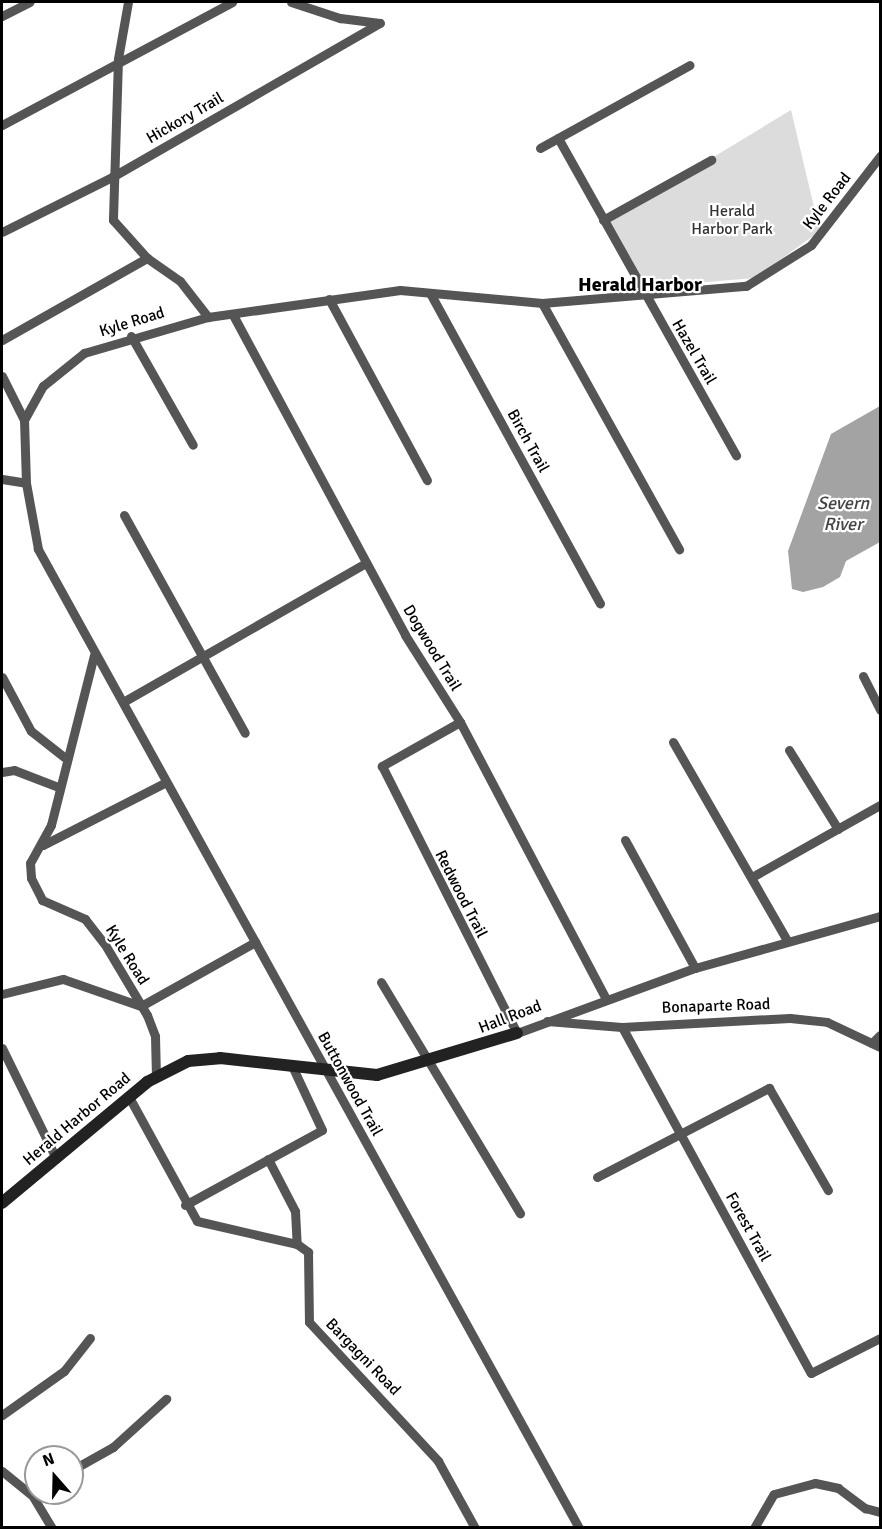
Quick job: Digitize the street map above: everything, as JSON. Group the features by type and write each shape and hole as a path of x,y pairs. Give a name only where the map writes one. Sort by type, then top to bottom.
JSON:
{"street":[{"path":"2,16 30,2"},
{"path":"128,2 118,59 112,220 147,258 180,281 208,317"},
{"path":"2,125 118,59 232,2"},
{"name":"Hickory Trail","path":"2,232 112,177 380,23 340,18 291,2"},
{"path":"540,148 690,65"},
{"name":"Hazel Trail","path":"558,138 644,295 736,455"},
{"name":"Kyle Road","path":"24,420 43,386 84,353 131,336 208,317 400,290 542,303 746,286 763,279 811,245 880,156"},
{"path":"603,220 711,160"},
{"path":"2,340 147,258"},
{"name":"Birch Trail","path":"430,293 600,603"},
{"path":"329,299 427,480"},
{"path":"542,303 680,549"},
{"name":"Dogwood Trail","path":"233,315 366,563 460,722 605,997"},
{"path":"131,336 194,445"},
{"path":"2,376 24,420 26,483 38,549 94,656"},
{"path":"2,479 26,483"},
{"path":"124,515 245,734"},
{"path":"123,702 199,654 366,563"},
{"name":"Kyle Road","path":"94,656 64,757 43,844 30,863 42,900 85,919 141,1006"},
{"name":"Buttonwood Trail","path":"94,656 123,702 579,1527"},
{"path":"863,676 880,710"},
{"path":"2,677 31,731 64,757"},
{"name":"Redwood Trail","path":"460,722 382,766 517,1034"},
{"path":"673,742 787,940"},
{"path":"789,750 838,829"},
{"path":"2,772 14,770 58,787"},
{"path":"43,844 166,782"},
{"path":"752,877 880,805"},
{"path":"625,840 695,968"},
{"name":"Hall Road","path":"151,1079 206,1058 327,1073 377,1075 427,1064 517,1034 605,997 787,940 880,916"},
{"path":"141,1006 255,942"},
{"path":"2,994 63,979 141,1006 154,1036 151,1079"},
{"path":"381,982 427,1064 520,1213"},
{"name":"Bonaparte Road","path":"547,1021 622,1027 790,1018 827,1022 876,1045"},
{"name":"Forest Trail","path":"622,1027 811,1373 880,1338"},
{"path":"876,1045 880,1035"},
{"path":"2,1048 56,1158"},
{"path":"185,1204 322,1130 293,1068"},
{"name":"Herald Harbor Road","path":"2,1203 151,1079"},
{"path":"597,1178 678,1132 768,1088 828,1190"},
{"path":"129,1097 185,1204 205,1226 297,1244"},
{"name":"Bargagni Road","path":"268,1159 295,1211 297,1244 310,1257 305,1302 309,1322 438,1461 475,1527"},
{"path":"2,1414 63,1371 90,1338"},
{"path":"84,1463 113,1447 166,1398"},
{"path":"2,1471 24,1487"},
{"path":"754,1527 774,1494 815,1483 838,1488 865,1508 880,1512"},
{"path":"40,1505 52,1527"}],"green space":[{"name":"Herald Harbor Park","path":"791,110 819,228 813,236 755,278 646,287 608,221"}],"water":[{"name":"Severn River","path":"880,406 880,542 846,561 840,577 823,587 803,592 792,589 788,551 831,434"}],"district":[{"name":"Herald Harbor","path":"640,284"}]}
